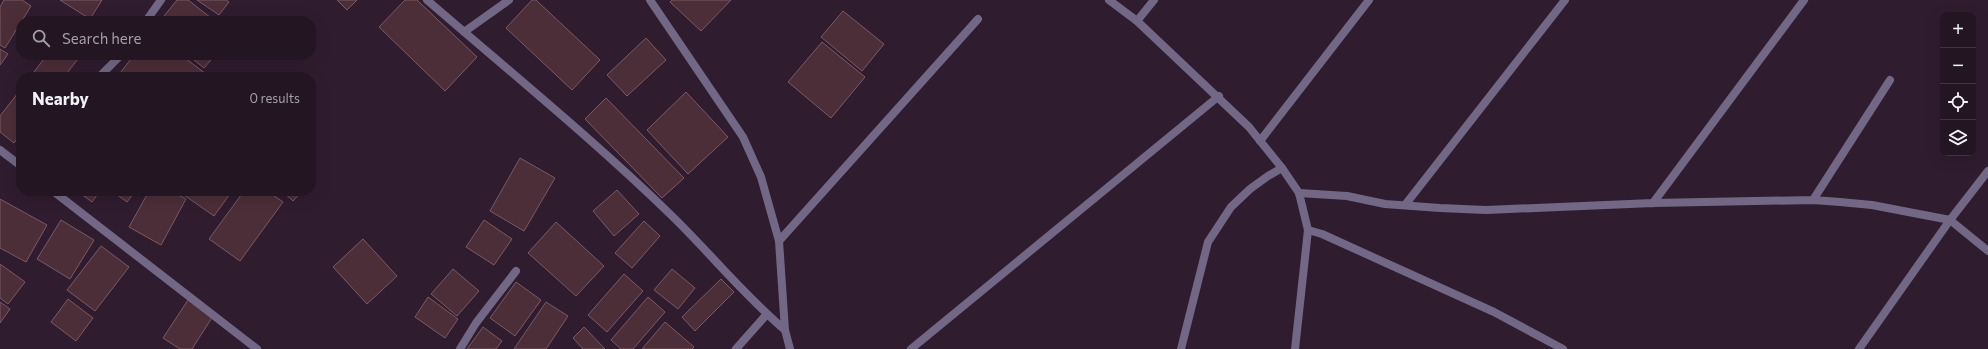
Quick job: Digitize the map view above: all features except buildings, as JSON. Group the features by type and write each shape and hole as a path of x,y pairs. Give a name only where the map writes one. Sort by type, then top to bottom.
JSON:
{"street":[{"path":"150,16 161,0"},
{"path":"426,0 569,122 672,216 767,314 785,330"},
{"path":"464,32 509,0"},
{"path":"650,0 743,137 760,177 779,242 785,330 790,349"},
{"path":"1109,0 1137,21 1219,96 1249,127 1282,168 1299,193 1308,230 1295,349"},
{"path":"1137,21 1154,0"},
{"path":"1260,141 1369,0"},
{"path":"1405,205 1565,0"},
{"path":"1652,203 1804,0"},
{"path":"779,242 978,19"},
{"path":"104,72 116,60"},
{"path":"1813,200 1890,80"},
{"path":"910,349 1219,96"},
{"path":"0,150 16,162"},
{"path":"1181,349 1208,242 1231,207 1250,189 1282,168"},
{"path":"1859,349 1950,220 1988,171"},
{"path":"1299,193 1324,193 1385,204 1486,210 1652,203 1813,200 1872,205 1950,220 1988,251"},
{"path":"59,196 257,349"},
{"path":"1308,230 1322,234 1494,312 1563,349"},
{"path":"460,349 476,323 516,271"},
{"path":"736,349 767,314"}]}
